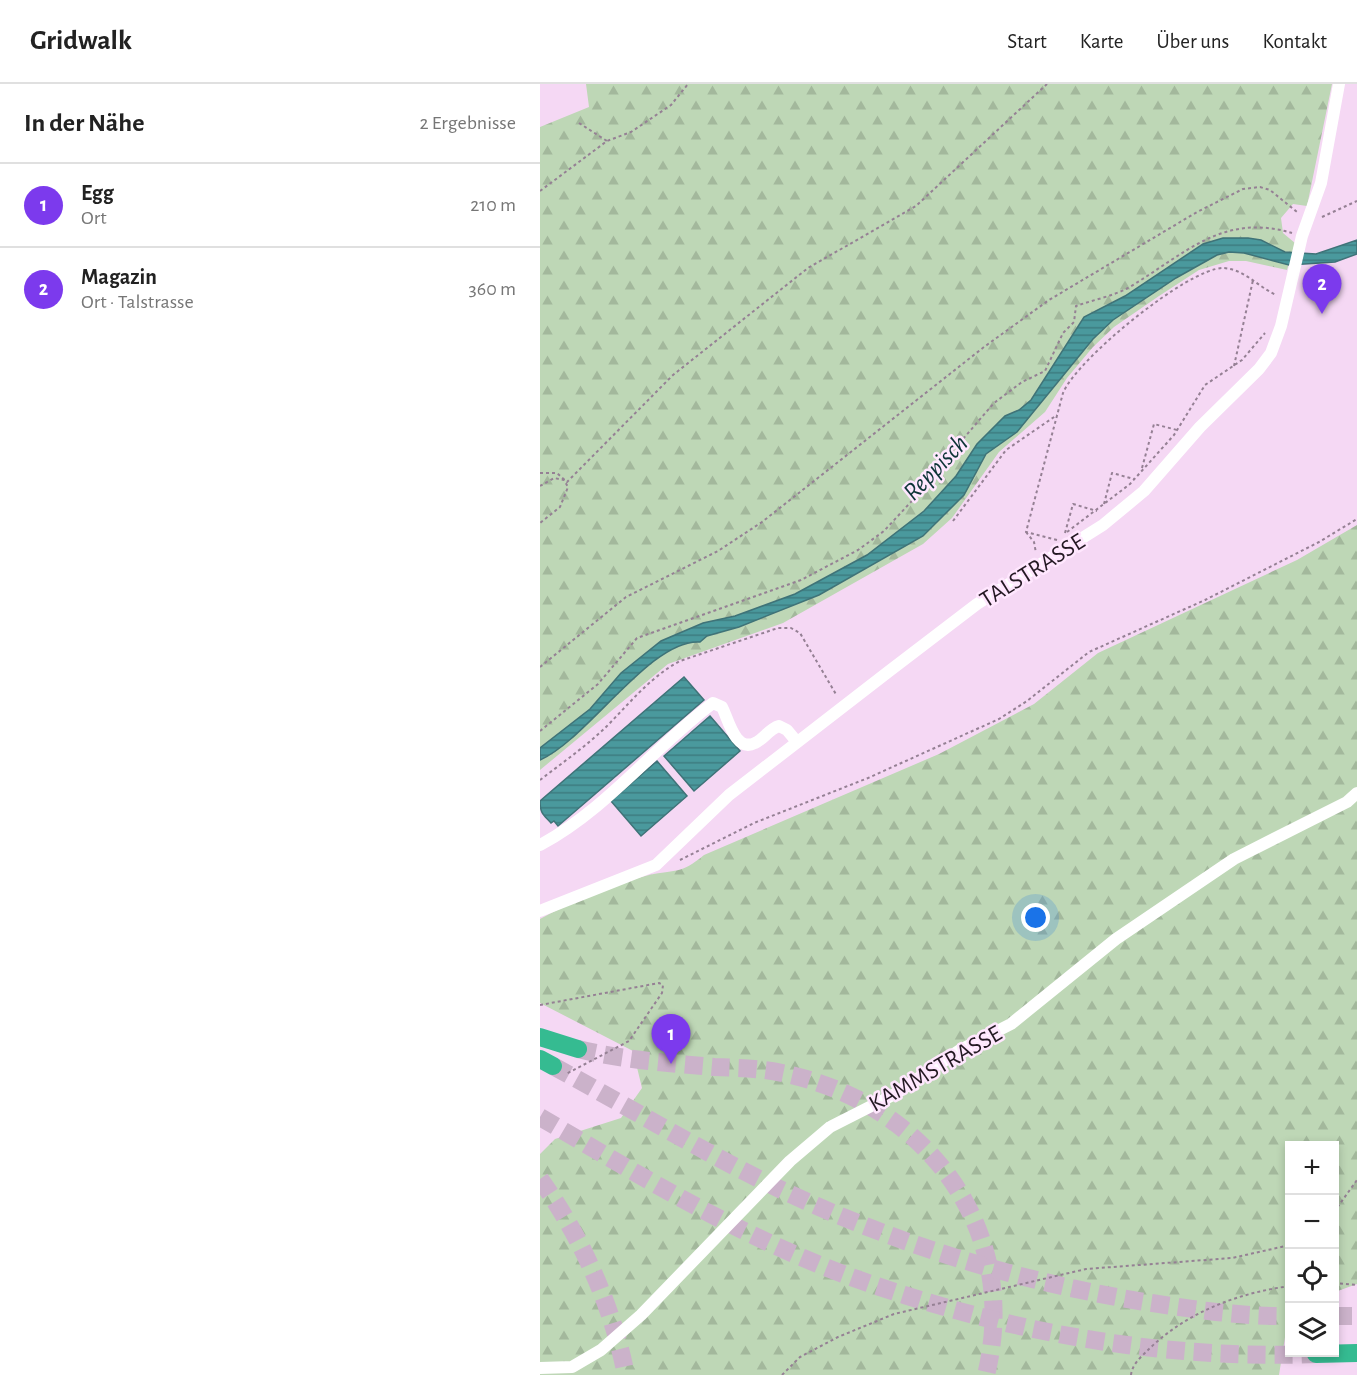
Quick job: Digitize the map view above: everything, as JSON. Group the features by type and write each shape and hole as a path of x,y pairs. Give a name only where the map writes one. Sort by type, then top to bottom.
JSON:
{"highway":[{"path":"540,1037 578,1049"},
{"path":"1339,1353 1357,1353"}],"street":[{"name":"TALSTRASSE","path":"540,911 641,872 663,860 724,799 977,604 1104,525 1136,499 1200,427 1264,364 1276,341 1300,241 1323,173 1331,117 1339,84"},
{"path":"540,844 555,837 620,786 713,703 722,707 735,736 743,743 754,743 779,726 787,730 797,742"},
{"name":"KAMMSTRASSE","path":"540,1368 572,1367 601,1350 641,1315 790,1161 830,1127 894,1094 960,1050 1011,1024 1116,939 1234,859 1347,802 1357,793"}],"path":[{"path":"540,191 606,141 631,132 671,105 688,84"},
{"path":"567,482 673,375 808,268 916,206 1047,84"},
{"path":"579,123 606,141"},
{"path":"540,668 626,597 711,555 753,529 1032,310 1197,212 1237,191 1260,187 1275,193 1308,219 1333,214 1357,201"},
{"path":"540,731 598,684 637,638 801,580 858,550 884,531 947,463 950,454 994,403 1022,382 1046,371 1064,333 1074,322 1076,306 1125,289 1220,232 1264,225 1300,241"},
{"path":"1026,532 1063,393 1071,378 1117,332 1146,310 1208,271 1232,269 1287,300"},
{"path":"1234,366 1253,280"},
{"path":"1065,534 1097,511 1134,479 1177,430 1205,385 1234,366 1250,352 1268,328"},
{"path":"953,521 1006,450 1057,415"},
{"path":"1142,469 1154,424 1177,430"},
{"path":"540,473 556,472 567,482 568,494 564,501 540,523"},
{"path":"1103,506 1112,473 1134,479"},
{"path":"540,486 554,478 567,482"},
{"path":"1026,532 1061,541 1073,504 1097,511"},
{"path":"663,860 675,861 683,858 754,823 868,778 999,719 1028,701 1089,652 1205,600 1319,542 1357,519"},
{"path":"1026,532 1034,542 1037,556"},
{"path":"540,780 591,741 644,687 668,668 680,661 778,628 791,628 800,633 844,706"},
{"path":"540,1005 594,993 659,983 663,985 662,993 629,1041 553,1067"},
{"path":"1339,1206 1357,1180"},
{"path":"782,1375 800,1358 838,1337 894,1314 1086,1269 1232,1258 1285,1246"},
{"path":"1339,1283 1357,1285"},
{"path":"1131,1375 1138,1360 1162,1337 1206,1309 1241,1295 1285,1287"}],"green space":[{"path":"586,84 1332,84 1307,206 1293,204 1281,218 1283,233 1295,243 1287,270 1246,261 1229,261 1199,270 1159,296 1114,327 1093,347 1067,378 1045,412 999,452 952,518 923,544 783,623 668,664 540,770 540,127 589,107"},
{"path":"1357,525 1357,1284 1339,1291 1339,1141 1285,1141 1285,1337 1279,1375 540,1375 540,1154 555,1139 621,1118 642,1088 633,1051 540,1003 540,919 622,883 683,869 704,855 939,754 1034,704 1098,653 1297,560"}],"shaded area":[{"path":"1223,238 1261,240 1285,252 1316,254 1357,240 1357,254 1335,262 1289,265 1244,253 1229,252 1217,255 1176,278 1113,320 1093,339 1017,432 986,454 964,495 923,536 819,595 739,627 707,636 700,642 681,645 661,656 640,672 578,733 540,760 540,748 590,709 621,673 661,641 703,623 735,616 795,594 867,555 924,511 956,476 977,444 1005,416 1019,410 1031,400 1084,317 1125,296 1203,244"},
{"path":"684,677 704,700 558,826 554,821 551,823 542,812 540,801"},
{"path":"710,716 740,751 694,791 664,756"},
{"path":"657,761 687,796 641,836 611,801"}],"tunnel":[{"path":"578,1049 646,1061 782,1073 833,1088 879,1112 919,1143 951,1180 975,1222 989,1270 993,1321 986,1375"},
{"path":"553,1066 712,1155 777,1188 851,1220 933,1250 1017,1275 1102,1294 1217,1312 1285,1316"},
{"path":"540,1117 732,1225 813,1262 910,1297 1024,1327 1140,1347 1198,1352 1285,1355"},
{"path":"540,1179 569,1225 594,1273 613,1323 626,1375"},
{"path":"1339,1316 1357,1316"}],"place":[{"name":"Magazin","path":"1322,314"},
{"name":"Egg","path":"671,1064"}],"water label":[{"name":"Reppisch","path":"935,467"}]}
